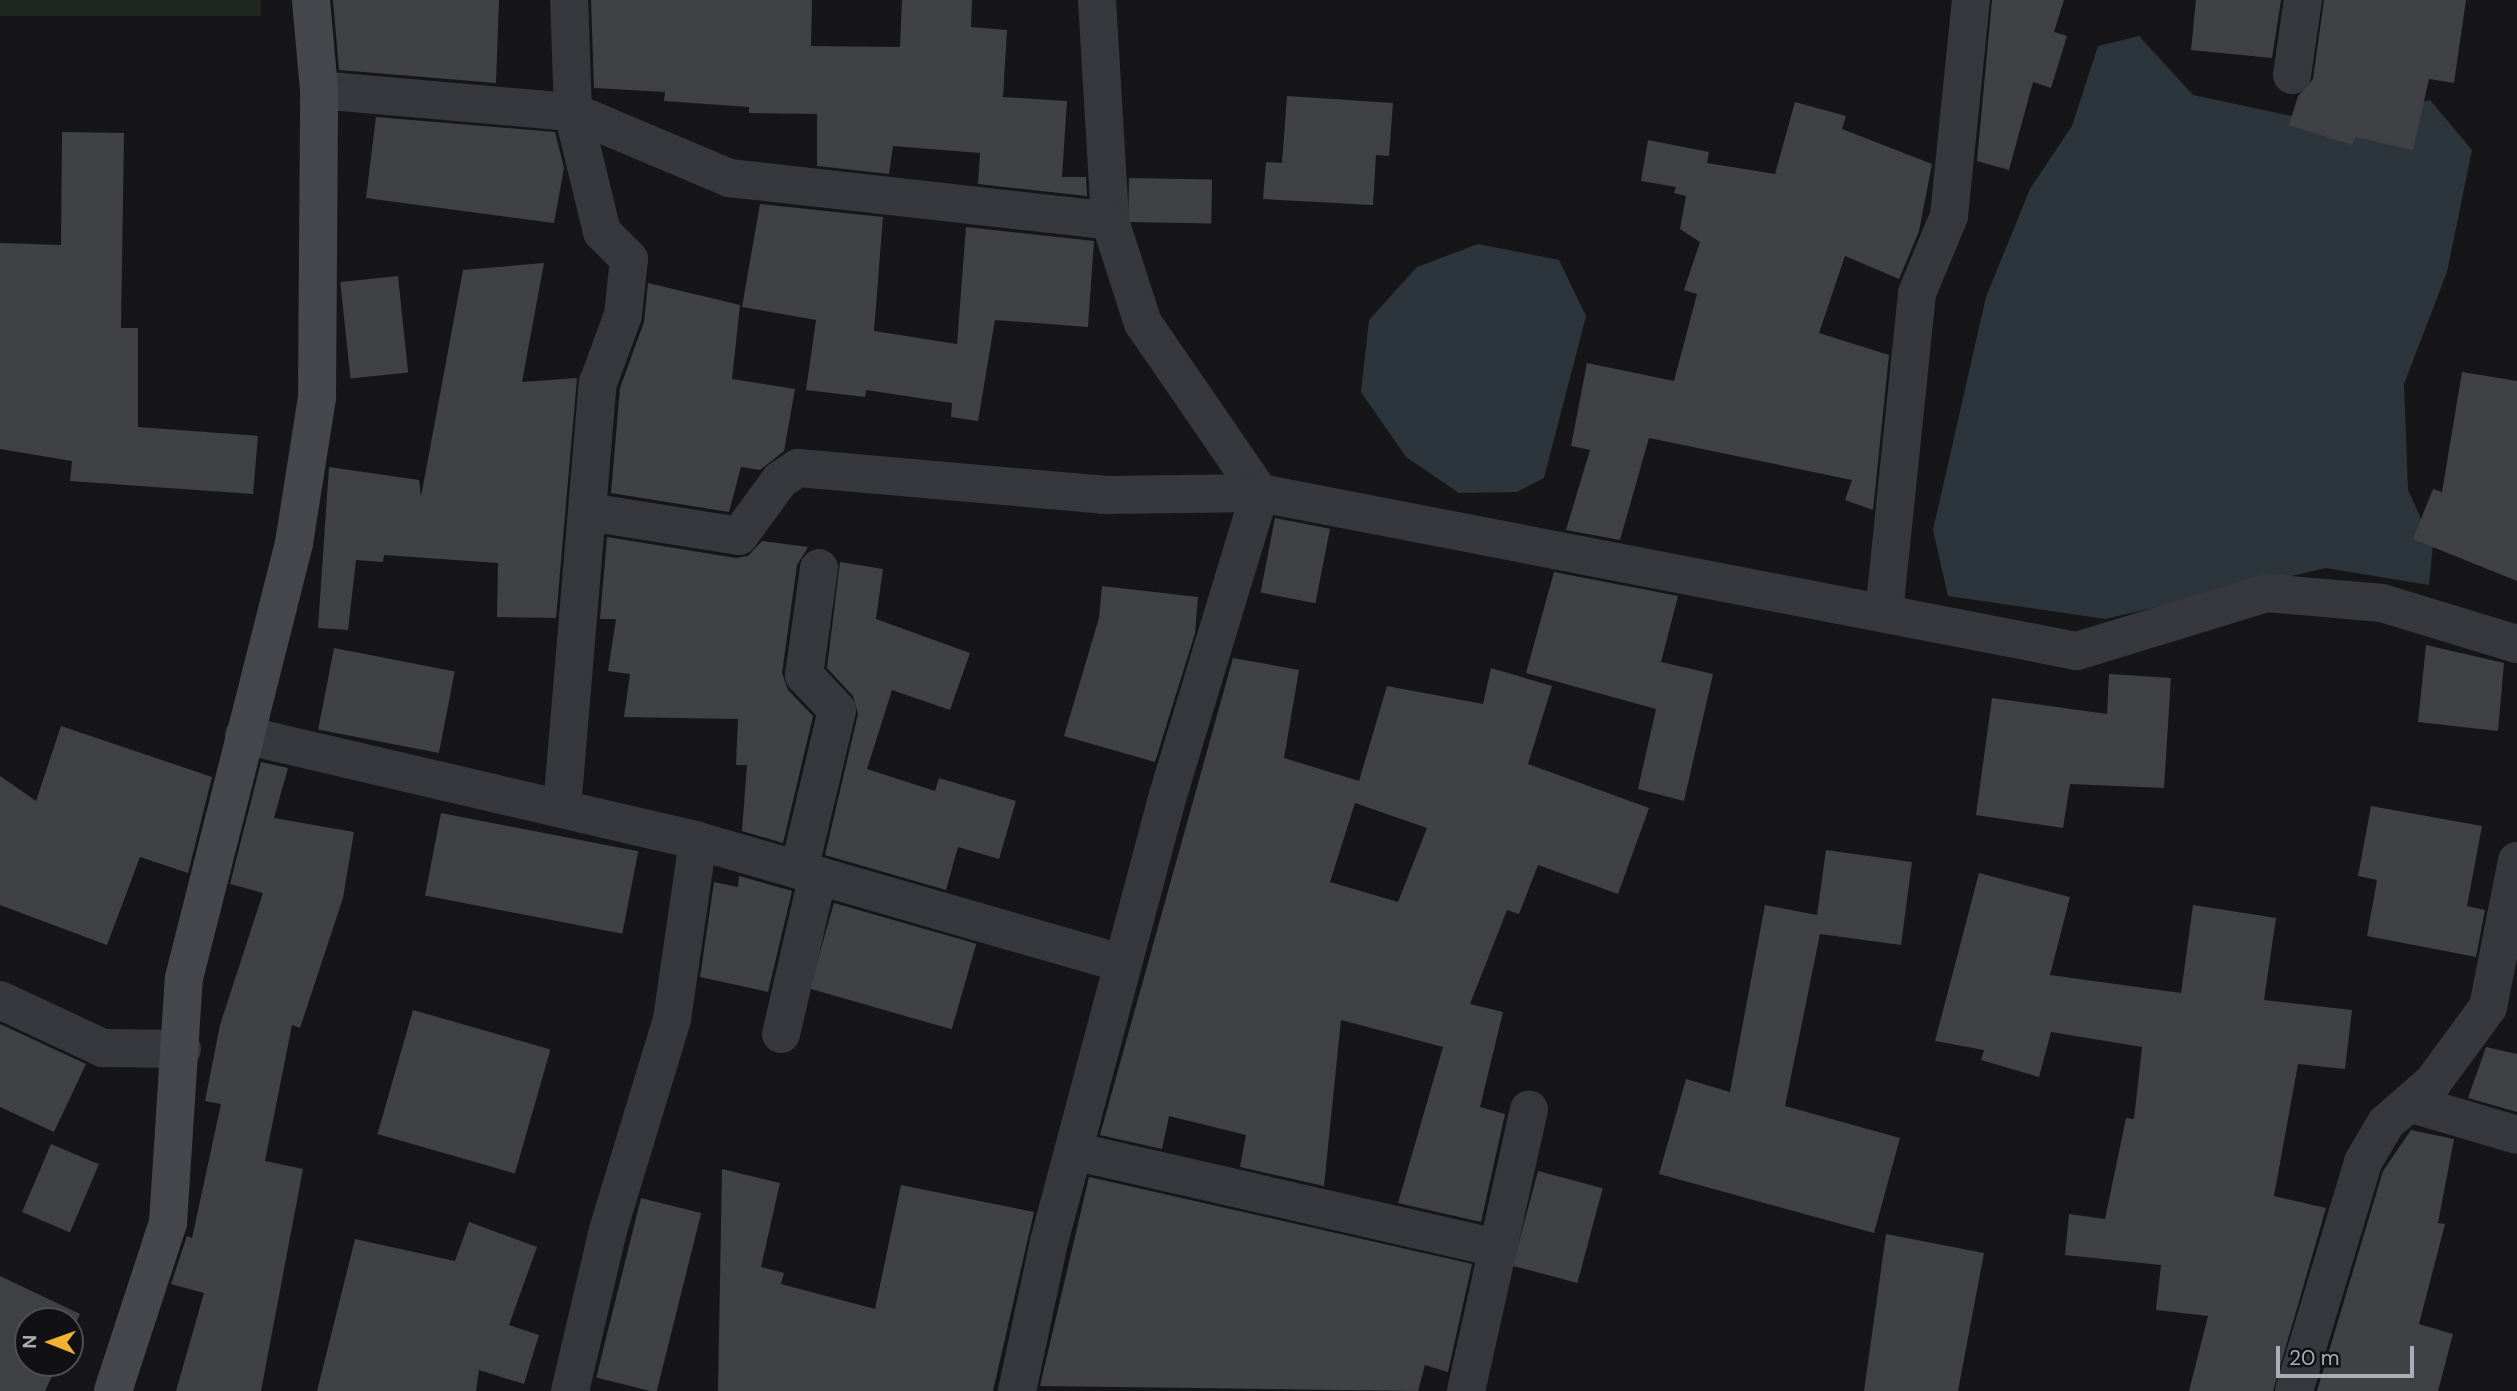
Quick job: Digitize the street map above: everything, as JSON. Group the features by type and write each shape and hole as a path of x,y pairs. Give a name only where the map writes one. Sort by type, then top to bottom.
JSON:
{"main road":[{"path":"113,1391 168,1223 182,1049 184,978 294,544 317,397 319,90 311,0"}],"street":[{"path":"562,808 598,383 623,315 629,259 602,232 573,112 569,0"},
{"path":"1097,0 1110,221 1143,323 1260,493"},
{"path":"1884,613 1917,293 1949,216 1971,0"},
{"path":"2292,75 2303,0"},
{"path":"319,90 573,112 729,178 1110,221"},
{"path":"588,512 739,537 779,480 798,468 1104,495 1260,493 2077,650 2267,593 2382,603 2517,644"},
{"path":"1017,1391 1073,1151 1123,964 1260,493"},
{"path":"781,1034 837,710 804,675 819,568"},
{"path":"244,735 698,841 1123,964"},
{"path":"570,1391 607,1230 672,1019 698,841"},
{"path":"2294,1391 2363,1162 2386,1123 2412,1104 2488,1007 2517,861"},
{"path":"0,1000 103,1048 182,1049"},
{"path":"2412,1104 2517,1135"},
{"path":"1466,1391 1528,1109"},
{"path":"1073,1151 1499,1248"}],"shaded area":[{"path":"0,0 261,0 261,16 0,16"},
{"path":"2139,36 2193,95 2329,124 2430,100 2472,150 2447,272 2404,384 2408,490 2433,545 2429,585 2326,568 2105,619 1948,596 1933,530 1986,297 2030,189 2072,126 2098,46"},
{"path":"1478,244 1559,260 1586,316 1544,478 1517,492 1459,493 1406,457 1361,392 1369,320 1417,267"}],"building":[{"path":"333,0 499,0 496,83 339,70"},
{"path":"591,0 812,0 811,46 900,47 902,0 972,0 971,27 1007,30 1003,97 1067,101 1062,177 1086,177 1087,196 978,184 980,153 893,146 889,174 817,166 817,114 749,113 749,107 664,101 665,92 594,88"},
{"path":"1992,0 2064,0 2054,32 2067,36 2051,88 2033,82 2009,170 1977,161"},
{"path":"2196,0 2281,0 2272,58 2191,50"},
{"path":"2324,0 2466,0 2454,83 2429,79 2413,150 2355,137 2352,145 2289,125 2298,96 2313,79"},
{"path":"1287,96 1393,103 1389,156 1376,155 1373,205 1263,199 1266,162 1282,163"},
{"path":"1795,102 1846,116 1842,129 1932,164 1919,231 1899,279 1845,256 1819,333 1889,355 1873,510 1845,500 1852,480 1649,438 1620,540 1566,530 1590,450 1571,446 1587,363 1674,381 1697,294 1684,290 1700,242 1680,229 1686,196 1674,193 1676,187 1641,181 1648,140 1709,152 1707,163 1775,174"},
{"path":"376,117 555,132 564,168 554,223 366,198"},
{"path":"62,132 124,133 121,328 138,328 138,427 258,436 253,494 70,481 72,461 0,449 0,243 61,245"},
{"path":"1129,178 1212,179 1211,223 1128,222"},
{"path":"760,204 883,217 874,331 957,344 966,227 1094,241 1088,327 995,320 978,421 951,417 952,403 866,390 865,397 806,390 816,320 742,307"},
{"path":"544,263 522,382 577,378 556,618 497,617 498,563 384,555 383,562 356,560 348,630 318,628 329,467 419,480 421,497 463,270"},
{"path":"398,276 408,372 350,379 340,282"},
{"path":"648,283 740,305 732,379 795,389 784,451 760,470 741,467 729,512 611,493 620,388 644,322"},
{"path":"2462,372 2517,381 2517,581 2413,539 2433,489 2442,492"},
{"path":"1275,518 1330,529 1315,603 1260,593"},
{"path":"607,537 736,558 748,556 762,541 808,547 797,565 782,673 788,690 813,716 783,843 742,831 747,765 736,765 738,719 624,717 630,674 608,671 616,619 600,619"},
{"path":"840,562 883,569 876,619 970,653 950,710 892,690 867,769 935,791 939,778 1016,801 999,859 958,847 946,890 825,855 858,714 853,696 827,668"},
{"path":"1554,572 1678,596 1661,662 1713,674 1684,801 1638,789 1656,709 1526,673"},
{"path":"1102,586 1198,597 1195,633 1155,762 1064,736 1099,618"},
{"path":"2426,645 2504,663 2498,731 2418,722"},
{"path":"334,648 455,671 439,753 318,729"},
{"path":"1233,658 1299,670 1284,758 1359,781 1387,686 1483,704 1491,668 1552,686 1528,764 1649,808 1618,894 1538,865 1519,914 1507,910 1470,1004 1503,1012 1480,1107 1505,1114 1481,1222 1398,1203 1443,1047 1341,1020 1324,1186 1240,1167 1246,1135 1169,1116 1162,1149 1100,1135","holes":["1355,803 1427,828 1398,902 1330,882"]},
{"path":"2109,674 2171,678 2164,788 2070,784 2063,828 1976,815 1992,698 2107,714"},
{"path":"61,726 212,777 188,873 140,857 107,945 0,905 0,776 36,801"},
{"path":"261,762 288,768 274,818 354,832 343,898 300,1028 292,1025 265,1161 303,1169 261,1391 176,1391 204,1293 171,1284 187,1236 192,1238 221,1104 205,1101 220,1025 263,893 230,884"},
{"path":"2371,806 2482,826 2467,906 2485,910 2476,957 2367,936 2377,880 2358,876"},
{"path":"441,813 638,851 622,934 425,895"},
{"path":"1826,850 1912,862 1901,945 1820,934 1785,1106 1900,1138 1874,1233 1659,1174 1686,1079 1730,1092 1765,905 1817,915"},
{"path":"1979,873 2070,897 2050,975 2181,993 2193,905 2276,918 2264,1000 2352,1010 2345,1069 2298,1064 2274,1196 2326,1208 2273,1391 2189,1391 2208,1316 2156,1310 2161,1265 2065,1255 2069,1214 2105,1219 2126,1118 2134,1119 2142,1047 2051,1032 2039,1077 1981,1060 1984,1050 1935,1041"},
{"path":"739,876 792,891 768,992 700,977 714,882 738,887"},
{"path":"834,903 976,944 952,1029 809,989"},
{"path":"413,1010 550,1049 515,1173 377,1134"},
{"path":"0,1024 86,1064 54,1132 0,1107"},
{"path":"2486,1047 2517,1054 2517,1112 2468,1098"},
{"path":"2411,1130 2454,1139 2438,1223 2445,1224 2419,1324 2453,1334 2438,1391 2317,1391 2383,1171"},
{"path":"51,1144 99,1164 70,1232 22,1212"},
{"path":"722,1169 780,1183 761,1267 784,1273 781,1284 875,1309 901,1185 1034,1212 993,1391 718,1391"},
{"path":"1538,1171 1603,1188 1577,1283 1513,1266"},
{"path":"1089,1177 1472,1264 1448,1372 1425,1365 1418,1391 1040,1386"},
{"path":"641,1198 701,1213 657,1391 596,1378"},
{"path":"469,1222 537,1247 509,1325 539,1335 524,1384 479,1370 476,1391 317,1391 355,1239 455,1261"},
{"path":"1886,1234 1984,1253 1958,1391 1864,1391"},
{"path":"0,1276 65,1307 14,1307 14,1377 52,1377 45,1391 0,1391"}]}
